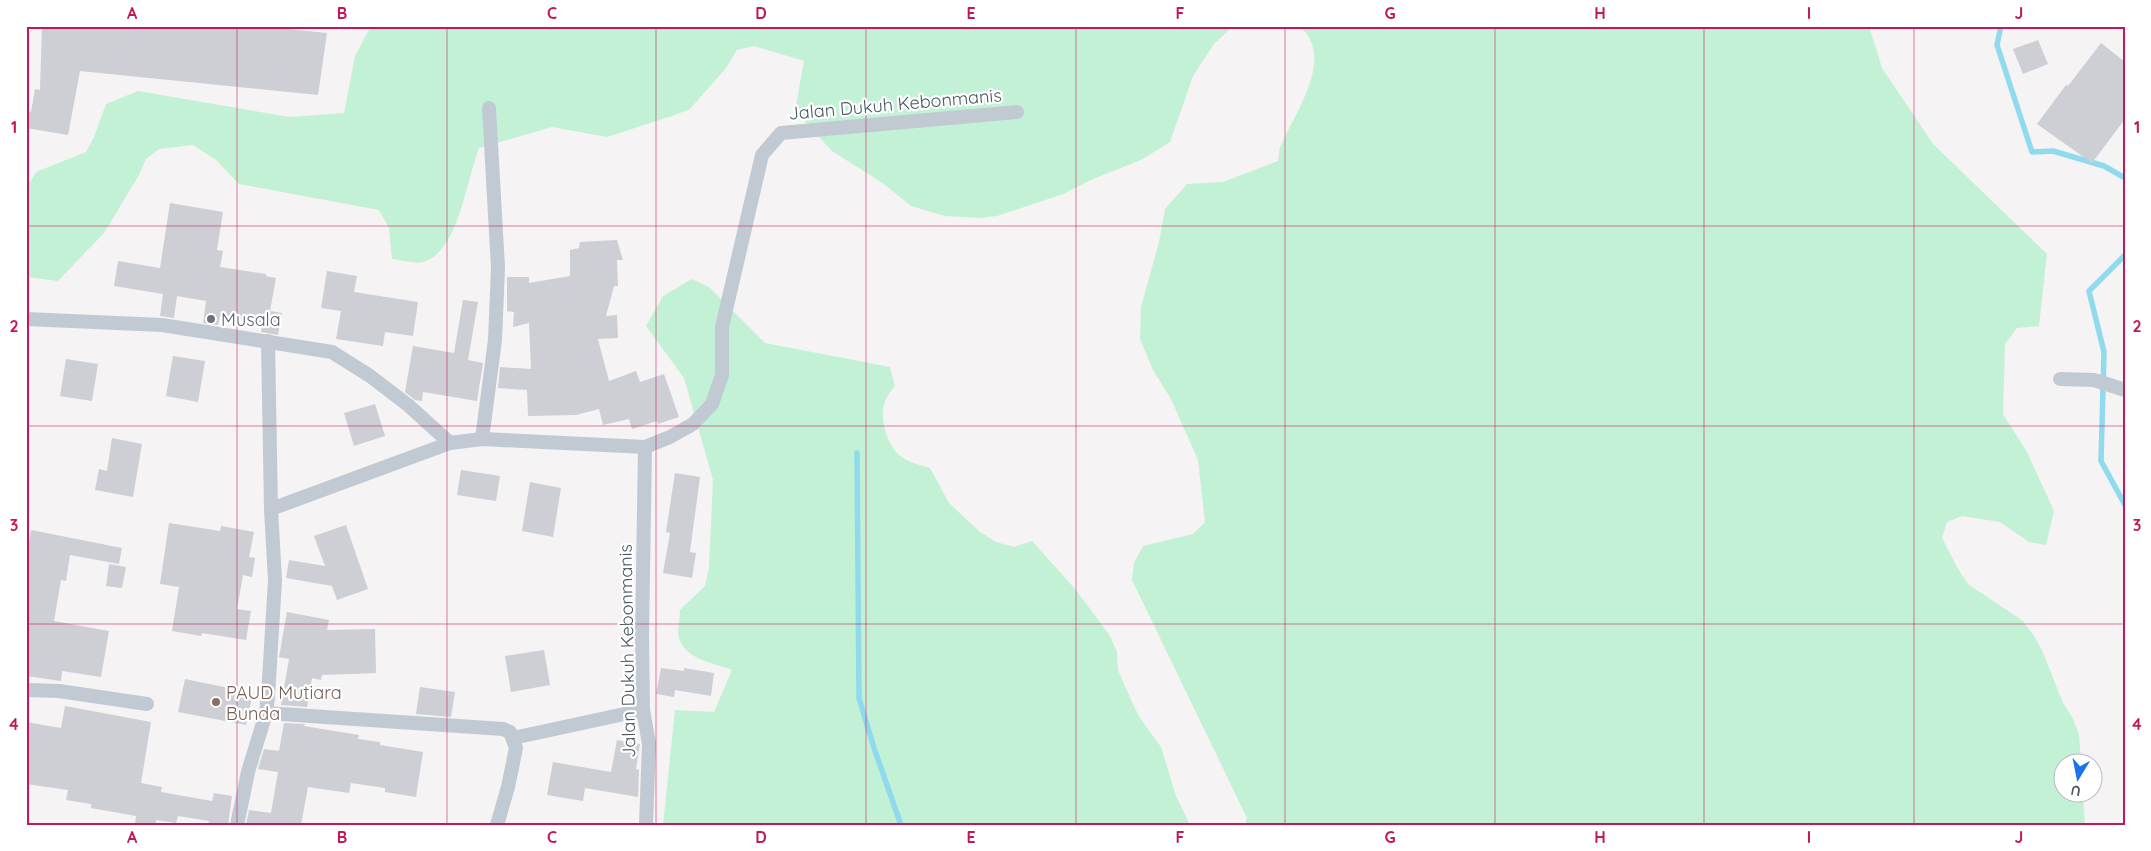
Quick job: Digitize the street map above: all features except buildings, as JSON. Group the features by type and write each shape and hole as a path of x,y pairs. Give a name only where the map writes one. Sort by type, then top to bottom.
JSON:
{"street":[{"path":"482,439 495,340 498,268 489,108"},
{"name":"Jalan Dukuh Kebonmanis","path":"271,509 450,443 482,439 645,447 670,437 693,424 712,404 722,375 722,327 762,155 781,133 1017,112"},
{"path":"26,319 162,325 332,352 370,376 401,399 450,443"},
{"path":"237,825 248,772 266,713 274,580 268,341"},
{"path":"2060,379 2094,380 2120,388"},
{"name":"Jalan Dukuh Kebonmanis","path":"645,447 642,636 643,710 648,744 646,825"},
{"path":"26,690 59,691 147,704"},
{"path":"513,738 643,710"},
{"path":"266,713 503,729 510,732 516,748 508,787 497,825"}],"green space":[{"path":"371,26 1233,26 1214,44 1193,76 1170,142 1141,160 1093,179 1063,194 997,216 979,218 945,216 911,206 884,184 832,151 795,111 804,61 754,46 737,50 726,68 690,109 675,115 607,137 552,127 479,148 460,211 447,242 437,254 426,261 414,262 392,259 389,228 379,210 239,184 216,160 193,145 159,149 146,159 139,175 104,233 58,281 26,277 27,187 36,172 86,152 94,137 106,104 138,91 289,117 344,113 355,56"},
{"path":"1299,26 1869,26 1882,68 1933,144 2047,254 2039,326 2017,328 2005,344 2003,414 2027,452 2054,511 2046,545 2029,542 2000,522 1962,516 1947,522 1942,538 1968,584 2023,621 2042,650 2063,703 2072,717 2079,734 2080,754 2054,754 2054,804 2084,804 2085,825 1245,825 1247,818 1132,580 1134,563 1143,546 1193,534 1205,522 1198,460 1171,399 1153,370 1140,339 1141,307 1159,242 1165,209 1187,184 1223,182 1278,161 1281,145 1310,84 1314,68 1314,52 1309,38"},
{"path":"692,279 709,287 765,343 890,367 895,386 888,395 884,405 883,420 890,443 898,454 905,459 930,468 949,503 980,532 996,542 1014,547 1032,541 1076,590 1110,636 1117,652 1118,670 1140,718 1161,747 1176,796 1190,825 663,825 675,710 714,712 732,670 694,656 679,638 680,610 705,586 709,568 713,480 684,378 646,326 663,296"}],"waterway":[{"path":"2001,26 1997,45 2032,152 2053,151 2104,166 2125,178"},
{"path":"2125,255 2089,291 2104,352 2101,461 2125,505"},
{"path":"857,453 859,698 901,825"}],"place":[{"name":"Musala","path":"211,319"},
{"name":"PAUD Mutiara Bunda","path":"216,702"}]}
